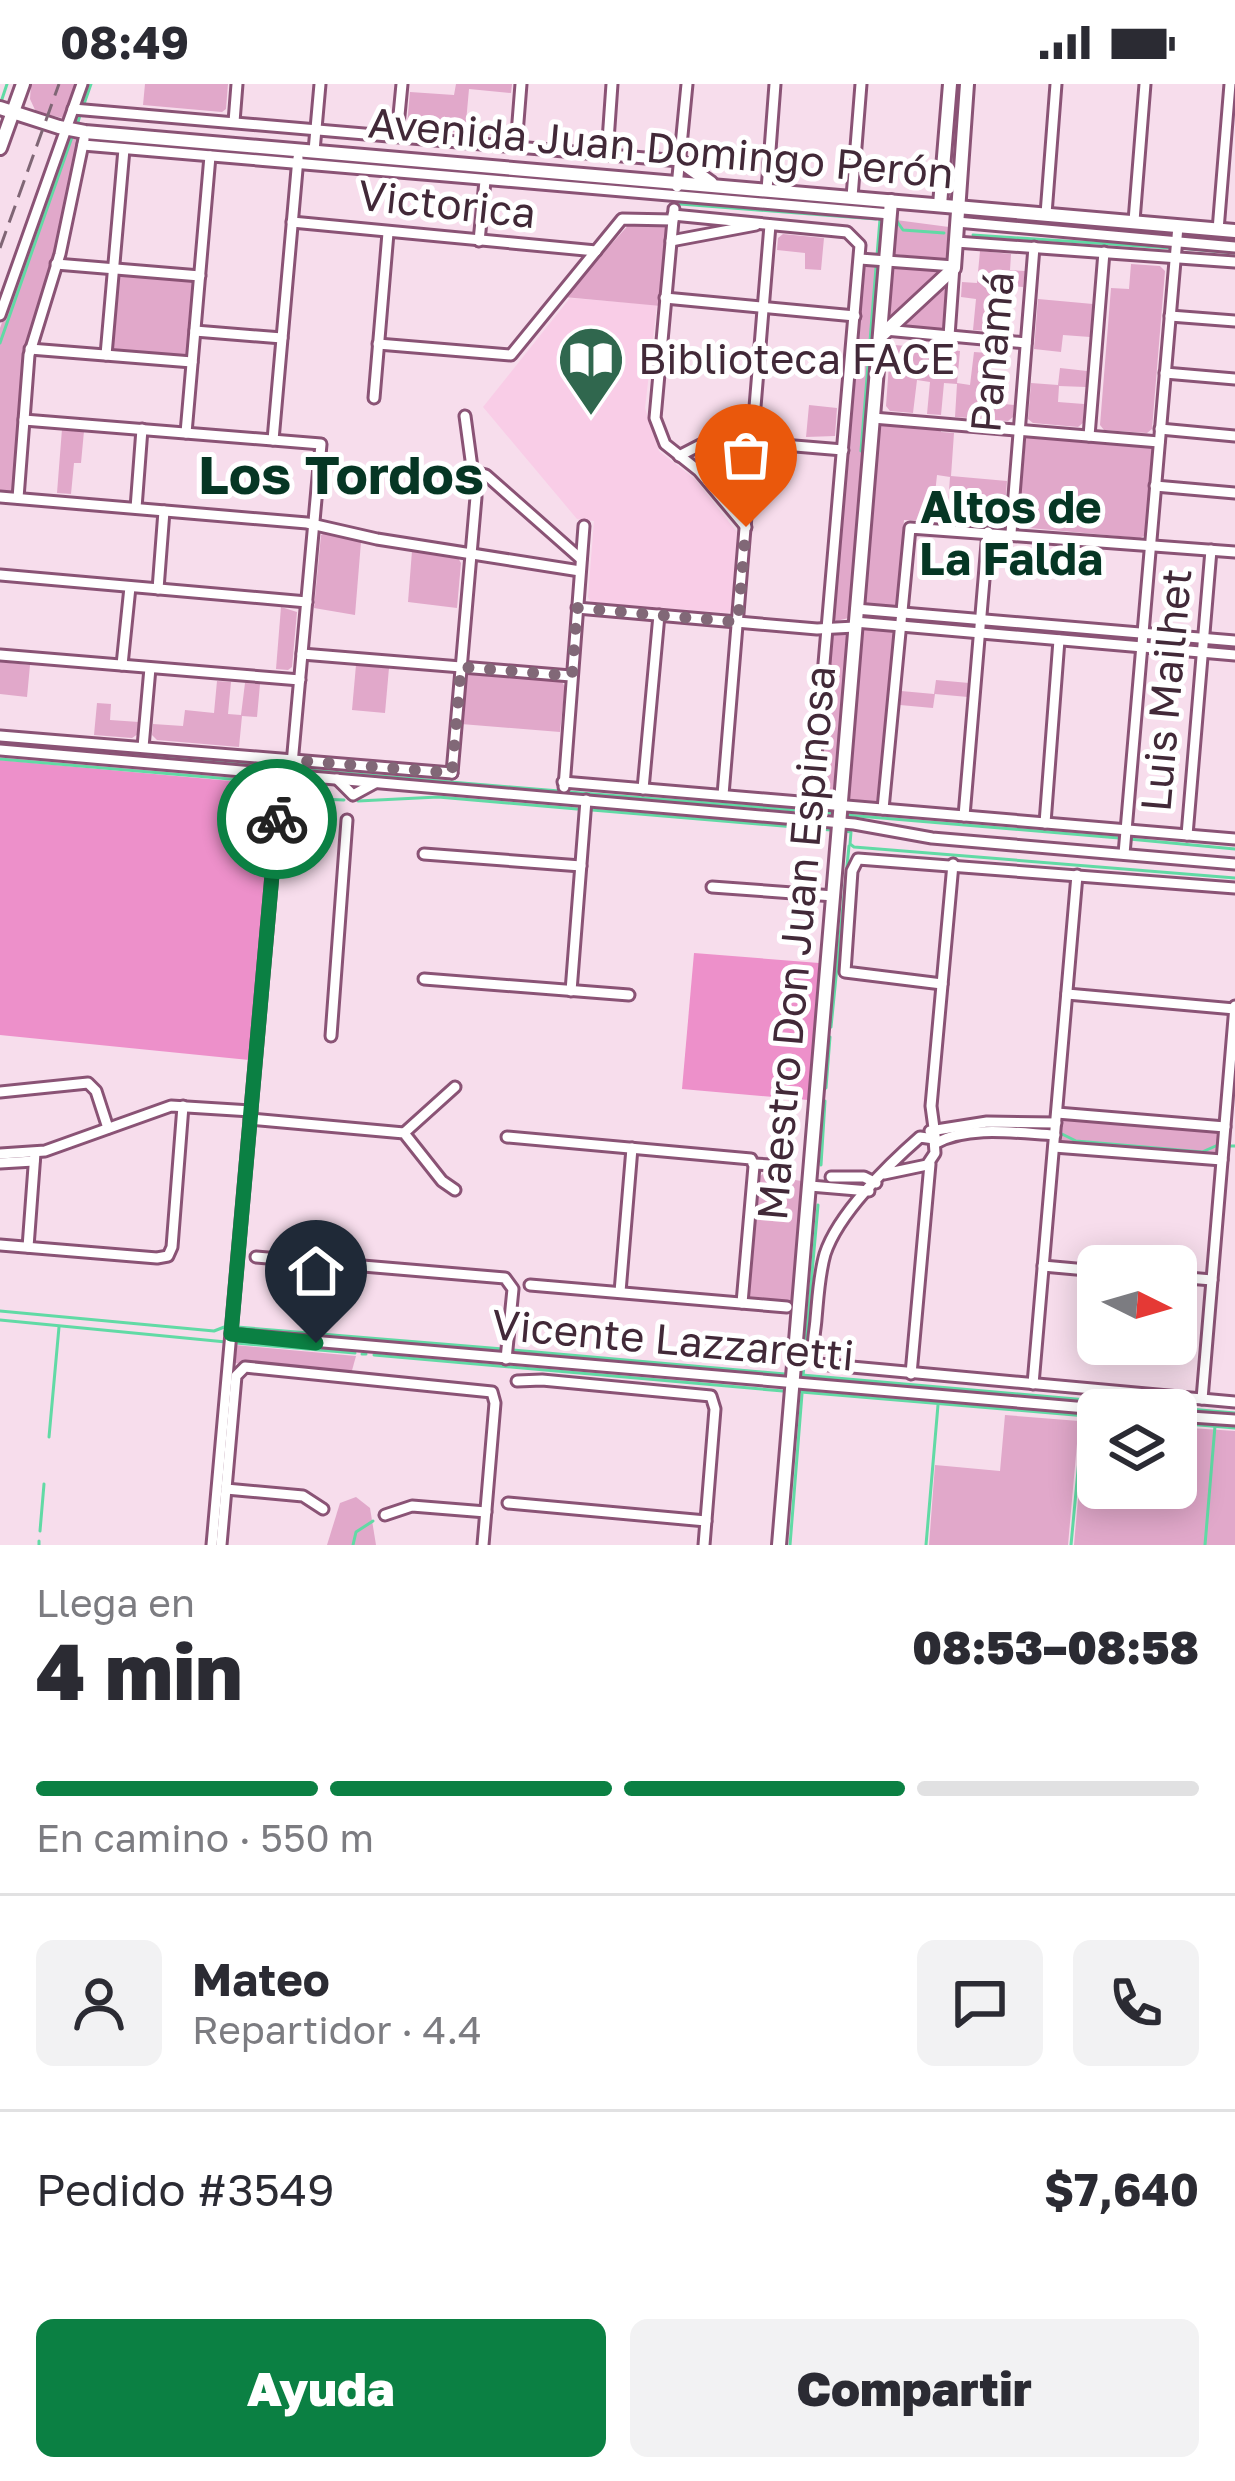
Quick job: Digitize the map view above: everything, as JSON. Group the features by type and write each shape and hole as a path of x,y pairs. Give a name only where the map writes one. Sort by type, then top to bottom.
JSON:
{"main road":[{"path":"0,148 6,110 23,84"},
{"path":"940,205 950,84"},
{"path":"885,330 950,275 954,266 967,84"},
{"name":"Avenida Juan Domingo Perón","path":"6,110 84,138 298,157 314,151 852,197 891,207 958,206 1235,231"},
{"path":"680,161 717,186"},
{"path":"942,182 952,190 959,183"},
{"name":"Maestro Don Juan Espinosa","path":"779,1545 879,347 880,260 891,207"},
{"name":"Maestro Don Juan Espinosa","path":"879,347 885,330"}],"street":[{"path":"0,315 82,84"},
{"path":"234,122 237,84"},
{"path":"314,151 320,84"},
{"path":"397,136 402,84"},
{"path":"516,147 521,84"},
{"path":"607,154 612,84"},
{"path":"687,84 655,415 664,444 702,474 746,527"},
{"path":"767,190 776,84"},
{"path":"852,197 861,84"},
{"path":"1046,214 1056,84"},
{"path":"1133,221 1144,84"},
{"path":"1218,230 1230,84"},
{"path":"74,109 680,161"},
{"path":"18,498 30,349 56,264 84,138 124,149 210,157 298,157 485,181 675,198 891,207"},
{"path":"106,355 124,149"},
{"path":"186,433 210,157"},
{"path":"273,440 298,157"},
{"path":"479,241 485,181"},
{"path":"378,344 511,355 625,217 766,224 847,232 857,238 860,259 812,803"},
{"name":"Victorica","path":"292,222 596,251"},
{"path":"957,222 1235,247"},
{"path":"671,241 766,224"},
{"path":"723,795 764,307 766,224"},
{"path":"1124,854 1178,226"},
{"path":"374,398 388,232"},
{"path":"956,242 1235,262"},
{"name":"Panamá","path":"1011,533 1034,247"},
{"path":"1089,436 1104,252"},
{"path":"860,259 954,266 949,336"},
{"path":"56,264 200,276"},
{"path":"665,298 855,316"},
{"path":"1170,316 1235,321"},
{"path":"885,330 1026,344"},
{"path":"195,331 282,338"},
{"path":"30,349 192,362"},
{"path":"1165,373 1235,379"},
{"path":"0,736 451,776 471,554 474,472 465,416"},
{"path":"873,418 1159,442"},
{"path":"24,419 321,444 293,760 286,774 250,1115 216,1545"},
{"path":"136,508 142,429"},
{"path":"1160,429 1235,436"},
{"path":"679,456 707,439 843,450"},
{"path":"474,472 486,475 581,565"},
{"path":"1155,487 1235,494"},
{"path":"0,497 314,524 471,554 581,565"},
{"path":"158,589 164,511"},
{"path":"564,799 584,526"},
{"path":"883,809 910,528 1235,552"},
{"path":"964,816 988,532"},
{"name":"Luis Mailhet","path":"1187,835 1210,550"},
{"path":"0,575 307,602"},
{"path":"122,665 130,586"},
{"path":"577,608 827,627 900,612 1235,641"},
{"path":"643,789 659,615"},
{"path":"856,619 1235,655"},
{"path":"1045,823 1059,640"},
{"path":"302,654 572,676"},
{"path":"0,655 300,680"},
{"path":"143,748 150,668"},
{"path":"0,750 840,823 926,838 1235,864"},
{"path":"337,779 349,793 360,794 377,782"},
{"path":"563,782 1235,839"},
{"path":"331,1036 349,793"},
{"path":"571,991 586,800"},
{"path":"424,854 581,866"},
{"path":"942,984 848,974 843,966 845,940 852,868 858,859 1235,888"},
{"path":"920,1138 931,1106 953,865"},
{"path":"1033,1384 1077,875"},
{"path":"712,886 834,896"},
{"path":"424,980 629,995"},
{"path":"1067,994 1235,1007 1227,1145 1202,1399"},
{"path":"0,1092 88,1083 96,1091 108,1128"},
{"path":"404,1132 455,1087"},
{"path":"0,1158 34,1157 171,1106 183,1106 404,1132 454,1190"},
{"path":"0,1245 168,1256 183,1106"},
{"path":"911,1374 927,1192 936,1143 931,1106"},
{"path":"1227,1145 987,1122 933,1130 920,1138 840,1224 826,1253 813,1356 824,1366 1235,1402"},
{"path":"936,1143 952,1136 1055,1129 1227,1145"},
{"path":"507,1137 749,1158 754,1164 742,1303"},
{"path":"920,1138 932,1137 936,1143"},
{"path":"620,1292 632,1148"},
{"path":"28,1247 34,1157"},
{"path":"754,1164 790,1166 810,1180 873,1186 925,1166 933,1158"},
{"path":"910,1170 921,1175 927,1192"},
{"path":"810,1180 864,1177 873,1186"},
{"path":"256,1257 505,1278 513,1289 506,1359"},
{"path":"1043,1266 1077,1268"},
{"path":"1197,1279 1212,1280"},
{"path":"530,1285 787,1307"},
{"name":"Vicente Lazzaretti","path":"231,1334 1077,1407"},
{"path":"361,1377 364,1347"},
{"path":"216,1545 240,1369 492,1391 495,1403 483,1545"},
{"path":"517,1381 711,1396 715,1409 704,1545"},
{"path":"1197,1417 1235,1420"},
{"path":"226,1489 299,1496 323,1509"},
{"path":"508,1503 706,1521"},
{"path":"385,1515 412,1506 486,1512"}],"shaded area":[{"path":"31,84 75,84 63,118 36,112 30,99"},
{"path":"145,84 228,84 226,109 143,105"},
{"path":"456,84 512,84 511,93 469,89 465,133 407,125 410,92 454,95"},
{"path":"70,135 80,141 56,254 25,354 14,490 0,493 0,328"},
{"path":"896,220 949,227 949,260 894,254"},
{"path":"632,221 667,226 661,306 564,297"},
{"path":"783,234 824,238 821,270 805,269 805,253 777,250"},
{"path":"980,251 1011,254 1010,270 1025,271 1023,287 993,285 989,331 973,330 976,299 961,297 962,282 977,283"},
{"path":"868,264 881,271 849,618 836,621 832,614"},
{"path":"1131,264 1160,266 1165,271 1152,429 1147,433 1104,430 1100,425 1111,288 1129,289"},
{"path":"898,266 946,271 890,318 892,271"},
{"path":"119,275 193,282 187,356 113,349"},
{"path":"947,282 944,329 899,326"},
{"path":"570,298 657,305 645,408 659,451 695,479 737,532 728,613 591,602 594,521 577,519 483,407"},
{"path":"1038,299 1093,304 1090,337 1063,335 1061,352 1034,349"},
{"path":"895,345 960,351 957,383 970,385 974,352 988,353 984,402 1014,405 1013,417 1008,421 955,417 957,384 944,383 941,415 927,414 930,382 917,380 913,413 890,411 886,406 890,350"},
{"path":"1060,368 1087,371 1086,387 1059,386 1058,402 1084,404 1083,423 1078,427 1028,419 1031,383 1058,385"},
{"path":"809,405 837,408 835,436 806,437"},
{"path":"882,423 954,433 951,476 1007,481 1005,506 976,504 974,521 947,519 950,477 937,475 932,521 904,520 897,603 892,608 863,602"},
{"path":"62,429 84,431 71,494 57,493"},
{"path":"1026,436 1153,448 1146,535 1018,527"},
{"path":"710,443 747,447 743,514 694,458 696,451"},
{"path":"321,535 361,542 355,615 314,608"},
{"path":"412,551 458,558 457,608 408,602"},
{"path":"281,607 297,612 288,670 276,669"},
{"path":"834,630 848,635 834,794 822,800 817,793"},
{"path":"890,630 894,635 876,804 847,798 861,632"},
{"path":"0,662 30,665 27,697 0,694"},
{"path":"356,665 389,668 385,713 352,710"},
{"path":"468,673 561,680 565,687 560,732 461,724"},
{"path":"936,680 969,683 968,697 935,694 933,708 900,705 901,691 934,694"},
{"path":"217,681 231,682 228,714 241,715 245,683 260,684 257,717 242,716 239,747 157,740 152,735 153,724 183,726 185,710 214,713"},
{"path":"97,703 111,704 110,720 139,722 138,734 132,738 94,735"},
{"path":"0,760 274,785 249,1060 0,1035"},
{"path":"694,953 819,963 808,1100 682,1089"},
{"path":"1061,1118 1218,1130 1219,1152 1216,1156 1064,1144 1058,1139"},
{"path":"763,1174 801,1181 791,1305 748,1298 756,1179"},
{"path":"235,1345 356,1356 351,1374 233,1363"},
{"path":"1005,1415 1077,1421 1068,1545 929,1545 935,1465 1000,1471"},
{"path":"1197,1428 1235,1431 1235,1545 1074,1545 1077,1509 1197,1509"},
{"path":"356,1497 370,1508 376,1545 327,1545 340,1503"}],"waterway":[{"path":"1,102 7,84"},
{"path":"84,104 91,84"},
{"path":"78,122 80,115"},
{"path":"0,343 72,137"},
{"path":"475,239 479,186"},
{"path":"680,204 876,219"},
{"path":"861,451 880,219"},
{"path":"896,220 903,230 944,233"},
{"path":"973,235 1171,248"},
{"path":"1180,248 1235,253"},
{"path":"0,744 286,768"},
{"path":"0,759 275,783"},
{"path":"297,769 559,791"},
{"path":"285,784 297,798 344,800"},
{"path":"569,792 832,813"},
{"path":"358,801 438,797 577,809"},
{"path":"592,810 831,830"},
{"path":"846,815 1119,838"},
{"path":"844,831 851,832 854,847 1235,878"},
{"path":"1129,839 1235,849"},
{"path":"831,1027 849,846"},
{"path":"826,1088 830,1037"},
{"path":"821,1165 825,1101"},
{"path":"1058,1132 1076,1141 1202,1152 1218,1145"},
{"path":"1229,1146 1235,1146"},
{"path":"803,1376 818,1205"},
{"path":"0,1311 214,1331 227,1326"},
{"path":"0,1320 226,1342"},
{"path":"49,1437 59,1327"},
{"path":"237,1327 503,1349"},
{"path":"236,1343 355,1353"},
{"path":"513,1350 785,1374"},
{"path":"374,1355 783,1391"},
{"path":"802,1375 1235,1413"},
{"path":"801,1392 1077,1415"},
{"path":"790,1545 802,1394"},
{"path":"926,1545 938,1405"},
{"path":"1197,1425 1235,1428"},
{"path":"1205,1545 1215,1426"},
{"path":"1071,1545 1077,1481"},
{"path":"40,1531 44,1484"},
{"path":"353,1545 356,1532 373,1521"}],"railway":[{"path":"0,248 59,84"}],"way so far":[{"path":"277,819 280,774 292,775 293,760 452,773 461,667 572,676 577,608 738,622 746,527"}],"place":[{"name":"Biblioteca FACE","path":"591,418"}],"district":[{"name":"Los Tordos","path":"341,475"},
{"name":"Altos de La Falda","path":"1011,533"}],"route":[{"path":"277,819 231,1334 316,1343"}]}
